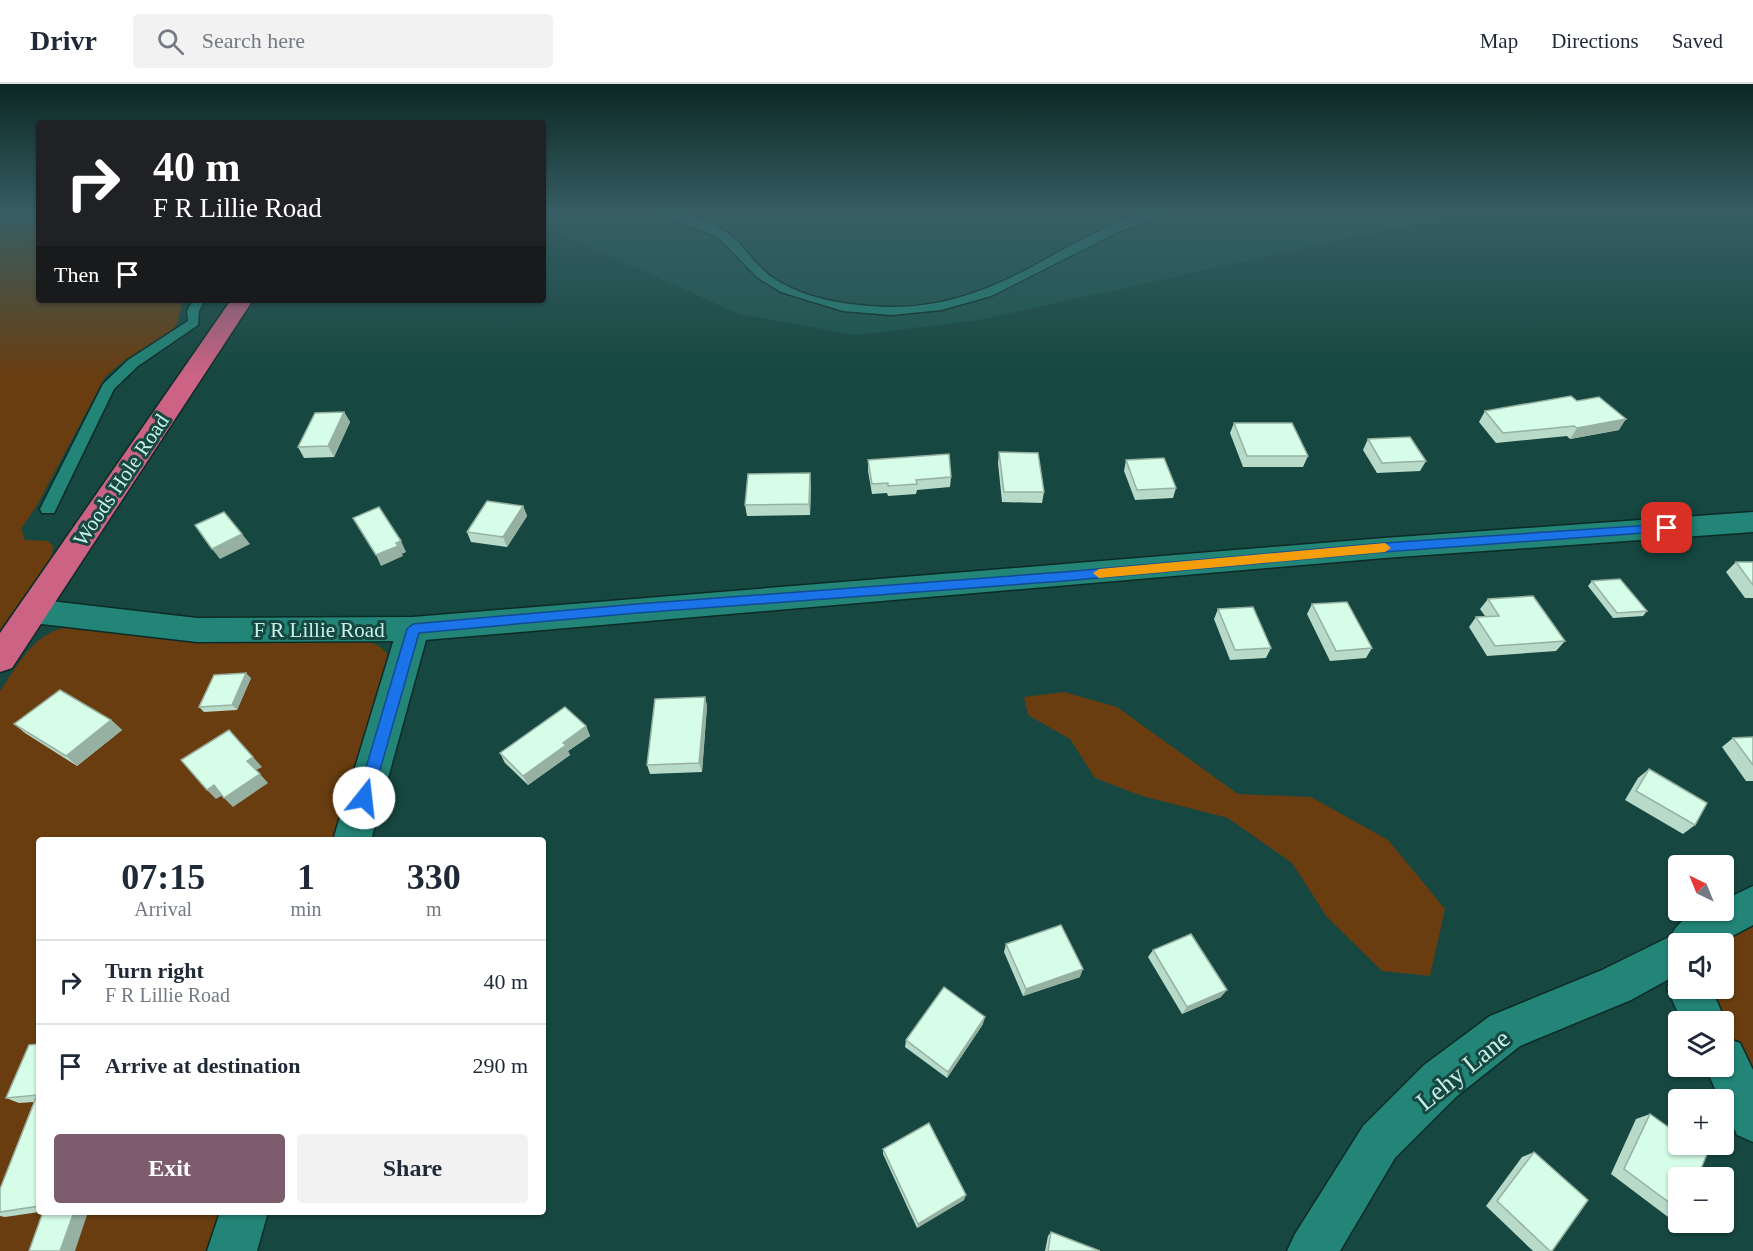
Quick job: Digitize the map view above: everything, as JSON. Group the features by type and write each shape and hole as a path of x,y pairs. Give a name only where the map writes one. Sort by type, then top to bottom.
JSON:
{"highway":[{"name":"Woods Hole Road","path":"0,659 33,611 202,335 239,303"}],"street":[{"name":"F R Lillie Road","path":"33,611 197,630 413,629 1384,548 1753,522"},
{"path":"353,837 413,629"},
{"name":"Lehy Lane","path":"1701,933 1753,905"},
{"name":"Lehy Lane","path":"1312,1251 1379,1142 1440,1082 1505,1031 1616,985 1668,967"},
{"path":"1733,1077 1753,1119"},
{"path":"232,1251 243,1215"}],"lane":[{"path":"755,268 779,287 819,301 848,308 877,311 936,307 985,294 1035,268"},
{"path":"48,509 108,387 133,363 202,335 194,310 198,303"}],"shaded area":[{"path":"0,268 36,268 36,303 182,303 177,323 171,332 126,359 105,377 37,505 21,529 25,540 48,541 53,546 52,556 0,630"},
{"path":"638,268 1212,268 980,320 855,335 739,314"},
{"path":"76,625 365,641 381,648 392,662 340,837 36,837 36,1215 223,1215 212,1251 0,1251 0,691 30,648 50,633"},
{"path":"1064,692 1117,707 1238,794 1311,797 1388,840 1445,909 1430,976 1382,971 1327,917 1292,863 1228,818 1142,796 1095,778 1070,739 1028,715 1024,697"},
{"path":"1753,924 1753,1087 1734,1047 1734,1011 1717,1011 1711,999 1734,999 1734,934"}],"building":[{"path":"1571,396 1577,401 1599,397 1626,419 1577,428 1574,426 1503,433 1485,411"},
{"path":"344,412 328,446 298,447 315,413"},
{"path":"1234,423 1292,423 1308,456 1247,456"},
{"path":"1410,437 1426,461 1382,463 1368,439"},
{"path":"999,452 1038,453 1044,492 1004,492"},
{"path":"949,454 951,477 916,480 917,484 888,486 888,483 872,484 868,460"},
{"path":"1164,458 1176,488 1137,490 1126,460"},
{"path":"810,473 809,504 745,505 748,474"},
{"path":"487,501 523,506 503,537 467,532"},
{"path":"379,507 401,541 396,543 398,546 376,555 353,518"},
{"path":"224,512 242,534 212,549 195,525"},
{"path":"1736,562 1753,562 1753,585"},
{"path":"1620,579 1647,611 1617,613 1592,581"},
{"path":"1533,596 1565,641 1495,646 1476,617 1499,616 1488,599"},
{"path":"1347,602 1372,648 1336,651 1312,604"},
{"path":"1253,607 1271,648 1235,650 1218,609"},
{"path":"246,673 232,705 199,707 214,675"},
{"path":"60,690 111,720 66,756 14,724"},
{"path":"705,697 699,763 647,765 655,699"},
{"path":"565,707 586,726 563,743 566,745 523,776 500,753"},
{"path":"229,730 253,757 247,761 260,774 224,798 214,785 207,790 181,760"},
{"path":"1753,737 1753,765 1733,738"},
{"path":"1649,769 1707,803 1695,825 1636,791"},
{"path":"1061,925 1083,969 1026,989 1006,944"},
{"path":"1191,934 1227,990 1187,1007 1153,950"},
{"path":"944,987 985,1017 948,1072 906,1040"},
{"path":"36,1044 36,1095 6,1098 29,1045"},
{"path":"36,1098 36,1206 0,1212 0,1189"},
{"path":"1650,1114 1668,1127 1668,1155 1707,1155 1702,1167 1668,1167 1668,1202 1624,1169"},
{"path":"929,1123 966,1195 918,1224 883,1149"},
{"path":"1534,1152 1588,1200 1552,1251 1497,1201"},
{"path":"42,1215 73,1215 60,1251 29,1251"},
{"path":"1051,1232 1100,1251 1048,1251"}],"slow traffic":[{"path":"1099,573 1385,548"}],"route":[{"path":"364,798 413,629 1384,548 1667,528"}]}
